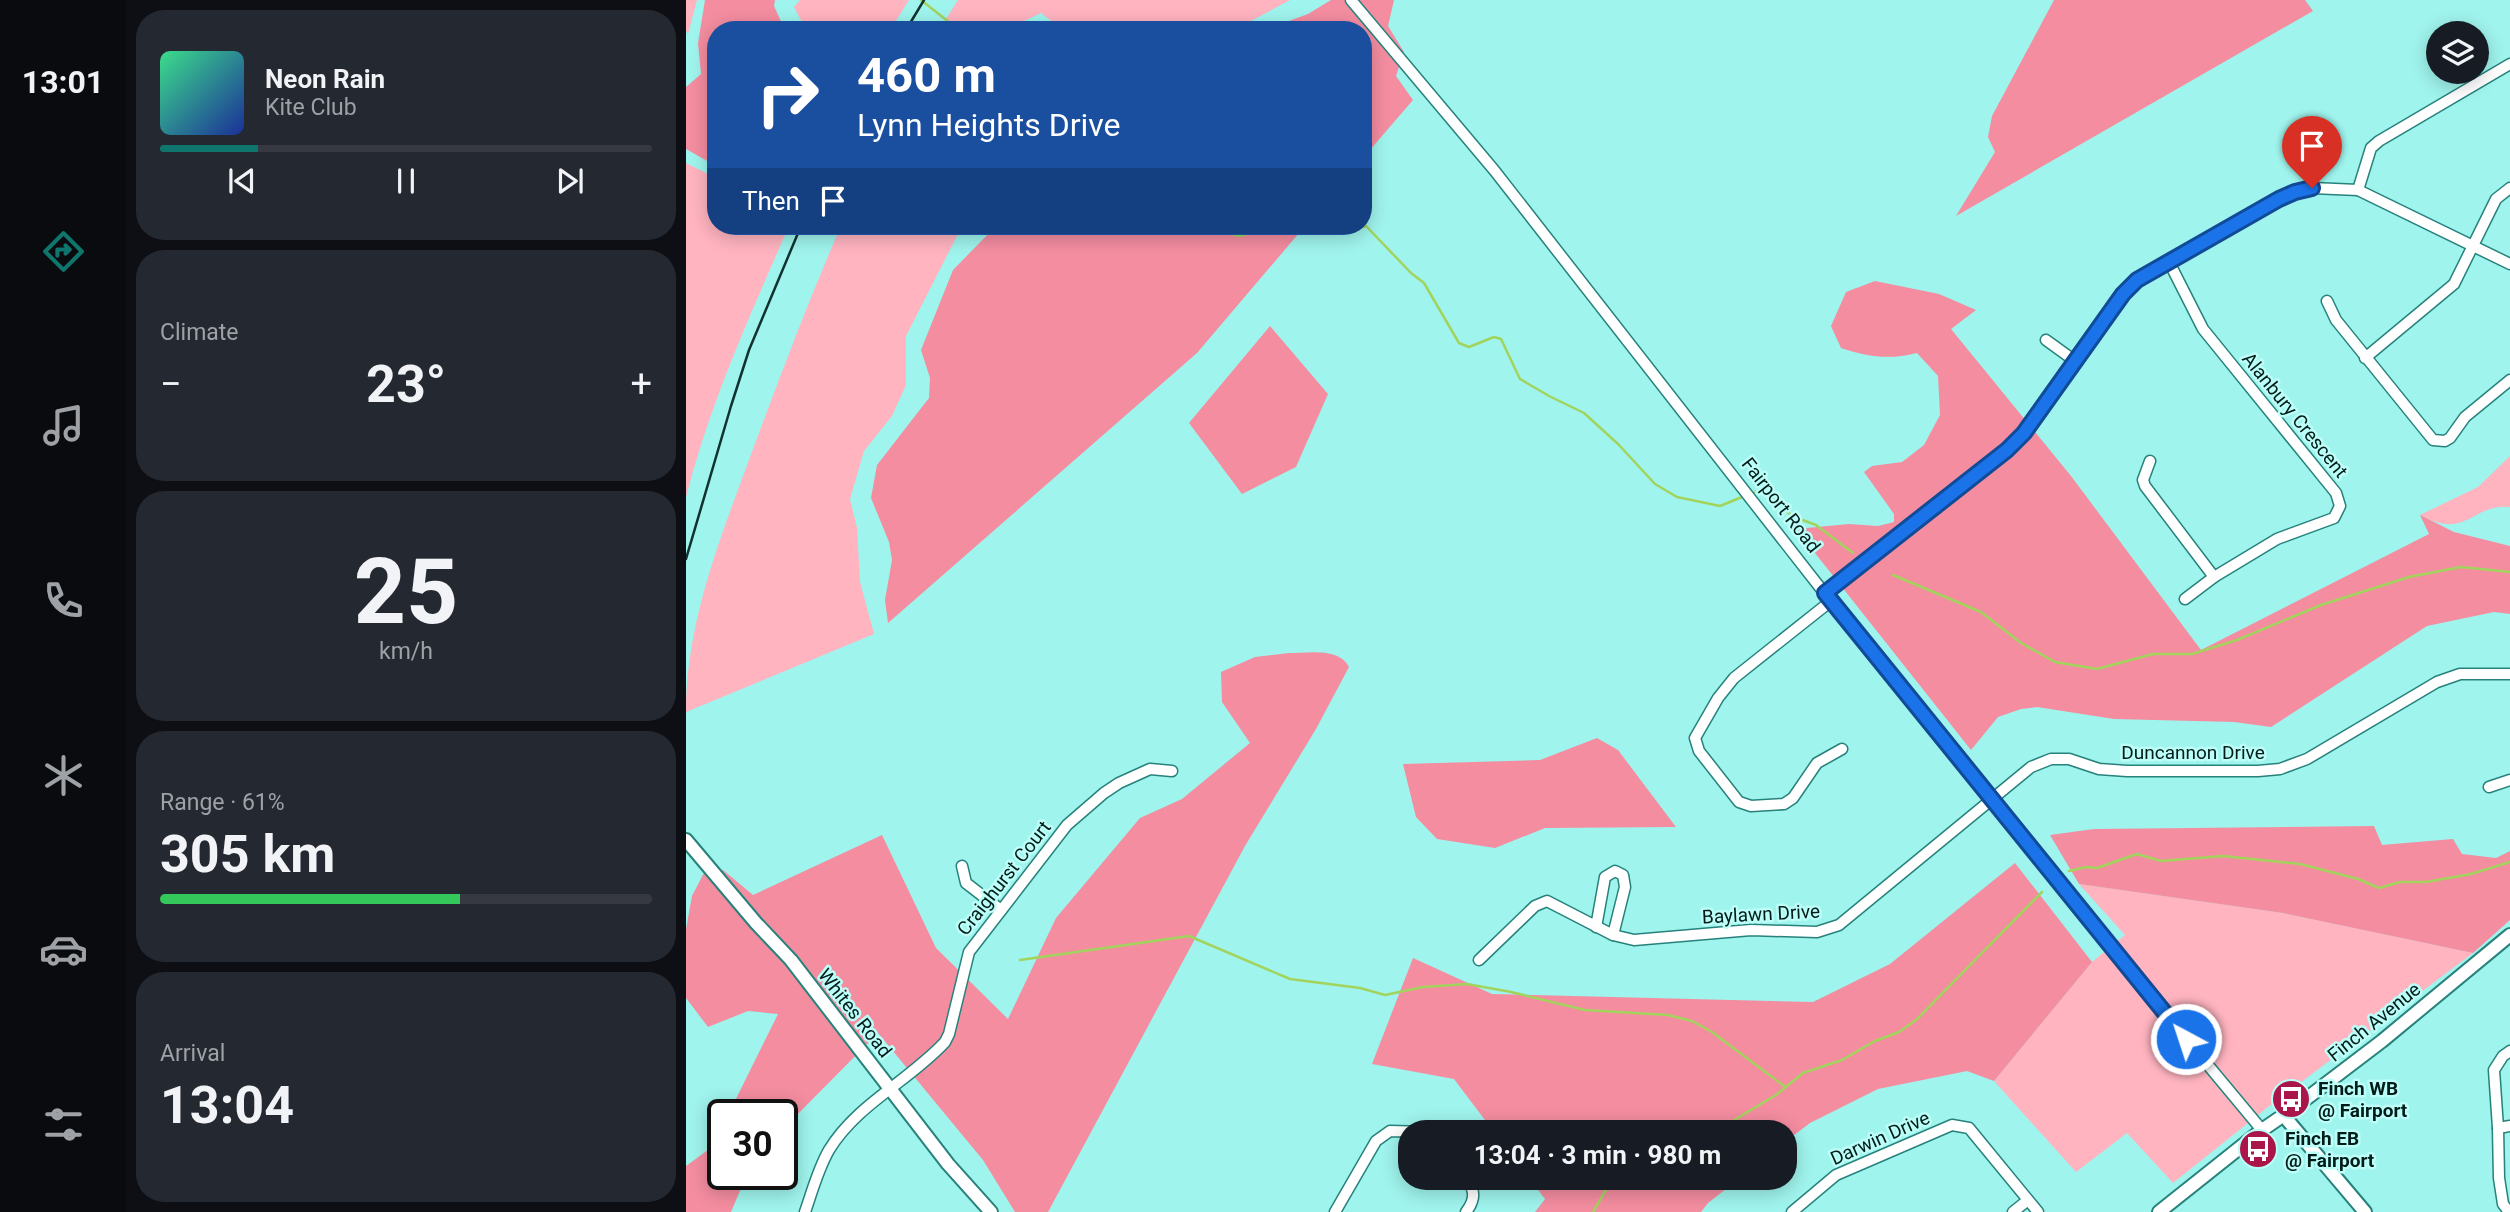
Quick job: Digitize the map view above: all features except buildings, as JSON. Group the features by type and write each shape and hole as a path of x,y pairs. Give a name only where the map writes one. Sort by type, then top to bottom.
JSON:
{"main road":[{"name":"Whites Road","path":"686,840 791,960 948,1164 990,1212"},
{"name":"Finch Avenue","path":"2159,1212 2262,1130 2382,1041 2510,935"},
{"path":"2284,1116 2365,1212"}],"street":[{"name":"Fairport Road","path":"1351,0 1369,21"},
{"name":"Fairport Road","path":"1372,25 1494,170 1828,597 2262,1130"},
{"path":"2358,190 2371,148 2379,141 2510,64"},
{"path":"1842,749 1817,763 1793,798 1784,804 1751,806 1739,802 1699,751 1695,738 1718,698 1734,678 2024,433 2123,294 2137,280 2295,192 2312,188 2358,190 2510,264"},
{"path":"2365,358 2454,285 2496,199 2510,188"},
{"name":"Alanbury Crescent","path":"2169,262 2203,329 2336,493 2340,506 2334,518 2277,539 2214,577 2185,599"},
{"path":"2327,301 2336,320 2433,440 2445,441 2450,438 2465,417 2510,380"},
{"path":"2046,340 2075,361"},
{"path":"2150,461 2143,480 2146,486 2214,577"},
{"name":"Duncannon Drive","path":"1992,800 2031,767 2051,759 2069,759 2099,769 2127,771 2280,769 2307,759 2437,682 2460,674 2510,674"},
{"name":"Craighurst Court","path":"805,1212 822,1163 834,1143 859,1114 945,1042 966,958 1067,825 1119,783 1150,769 1172,771"},
{"path":"2488,787 2510,779"},
{"name":"Baylawn Drive","path":"1479,960 1535,906 1546,901 1613,935 1634,940 1751,930 1817,932 1839,925 1992,800"},
{"path":"962,866 966,883 1001,910"},
{"path":"1596,927 1605,877 1615,871 1623,875 1625,887 1613,935"},
{"path":"2509,1212 2502,1204 2499,1178 2494,1070 2503,1056 2510,1051"},
{"name":"Darwin Drive","path":"1792,1212 1836,1175 1952,1125 1969,1128 2038,1212"},
{"path":"2498,1128 2510,1126"},
{"path":"1335,1212 1376,1141 1390,1131 1398,1131"},
{"path":"1466,1212 1474,1197 1473,1190"},
{"path":"2013,1212 2028,1200"}],"shaded area":[{"path":"686,0 697,0 688,34 686,31"},
{"path":"705,0 775,0 774,6 781,21 707,21 707,161 686,149 686,87 701,74 698,43"},
{"path":"800,0 909,0 896,21 801,21 794,7"},
{"path":"958,0 1290,0 1251,21 1051,21 1041,13 1024,21 945,21"},
{"path":"1331,0 1394,0 1388,26 1404,52 1396,76 1413,100 1372,148 1372,21 1289,21 1308,14"},
{"path":"2054,0 2305,0 2313,11 1956,216 1995,152 1988,137 1992,116"},
{"path":"686,163 707,174 707,235 785,235 719,393 686,497"},
{"path":"837,235 957,235 906,336 906,385 892,416 864,451 850,499 857,528 860,582 874,634 686,712 692,644 718,545"},
{"path":"987,235 1297,235 1197,353 888,623 885,600 892,560 889,542 871,498 877,465 929,398 930,378 921,350 953,270"},
{"path":"1875,281 1939,294 1976,310 1951,329 2071,476 2201,650 2429,534 2420,515 2454,532 2510,546 2510,614 2494,612 2427,626 2271,727 2234,722 2114,719 2037,707 1998,717 1971,750 1796,529 1849,524 1878,526 1894,522 1894,514 1864,472 1872,466 1902,462 1924,445 1940,415 1938,376 1917,353 1879,356 1841,348 1831,326 1846,292"},
{"path":"1270,326 1328,394 1296,467 1242,494 1189,423"},
{"path":"2510,456 2510,507 2497,507 2459,523 2449,524 2420,515 2478,487"},
{"path":"1314,652 1338,656 1349,667 1316,729 1245,846 1048,1212 1015,1212 983,1160 878,1033 798,1114 798,1099 736,1099 778,1014 748,1011 708,1027 686,998 686,929 692,896 706,869 723,870 753,895 882,835 936,948 1008,1019 1056,918 1140,818 1182,799 1250,743 1222,702 1221,672 1255,657"},
{"path":"1597,738 1618,750 1676,827 1545,828 1495,848 1437,839 1416,817 1403,764 1540,760"},
{"path":"2374,826 2382,845 2453,839 2462,854 2496,858 2510,851 2510,920 2473,953 2283,913 2079,884 2050,835 2094,829"},
{"path":"2015,863 2092,962 1994,1081 1967,1071 1878,1089 1810,1123 1797,1133 1797,1120 1485,1120 1454,1079 1372,1064 1413,958 1492,994 1813,1002 1890,964"},
{"path":"2079,884 2283,913 2473,953 2268,1107 2173,1183 2127,1133 2076,1172 1994,1081 2092,962 2125,935"},
{"path":"707,1151 707,1190 740,1190 731,1212 686,1212 686,1166"},
{"path":"1538,1190 1725,1190 1701,1212 1535,1212 1545,1199"}],"waterway":[{"path":"921,0 948,21"},
{"path":"1372,232 1424,283 1459,343 1469,347 1494,337 1501,339 1520,379 1584,413 1618,444 1655,484 1677,497 1720,506 1742,497"},
{"path":"1236,235 1243,235"},
{"path":"1755,492 1762,489 1792,516 1816,525 1853,553"},
{"path":"1893,575 1981,612 2021,643 2055,662 2097,669 2153,654 2192,654 2237,640 2321,605 2409,577 2461,567 2510,572"},
{"path":"2069,871 2086,867 2097,868 2137,854 2161,861 2223,856 2300,864 2358,879 2379,888 2400,882 2426,882 2471,874 2510,862"},
{"path":"1734,1120 1776,1095 1803,1073 1842,1060 1875,1041 1899,1032 1916,1020 2042,892"},
{"path":"1020,960 1189,936 1290,979 1360,988 1385,995 1423,987 1467,984 1585,1010 1668,1015 1692,1021 1712,1032 1784,1086"},
{"path":"1593,1212 1606,1190"}],"railway":[{"path":"911,21 924,0"},
{"path":"686,559 749,350 797,235"}],"place":[{"name":"Finch WB @ Fairport","path":"2291,1099"},
{"name":"Finch EB @ Fairport","path":"2258,1149"}],"route":[{"path":"2186,1039 1825,593 2007,450 2024,433 2123,294 2137,280 2279,199 2312,188"}]}
